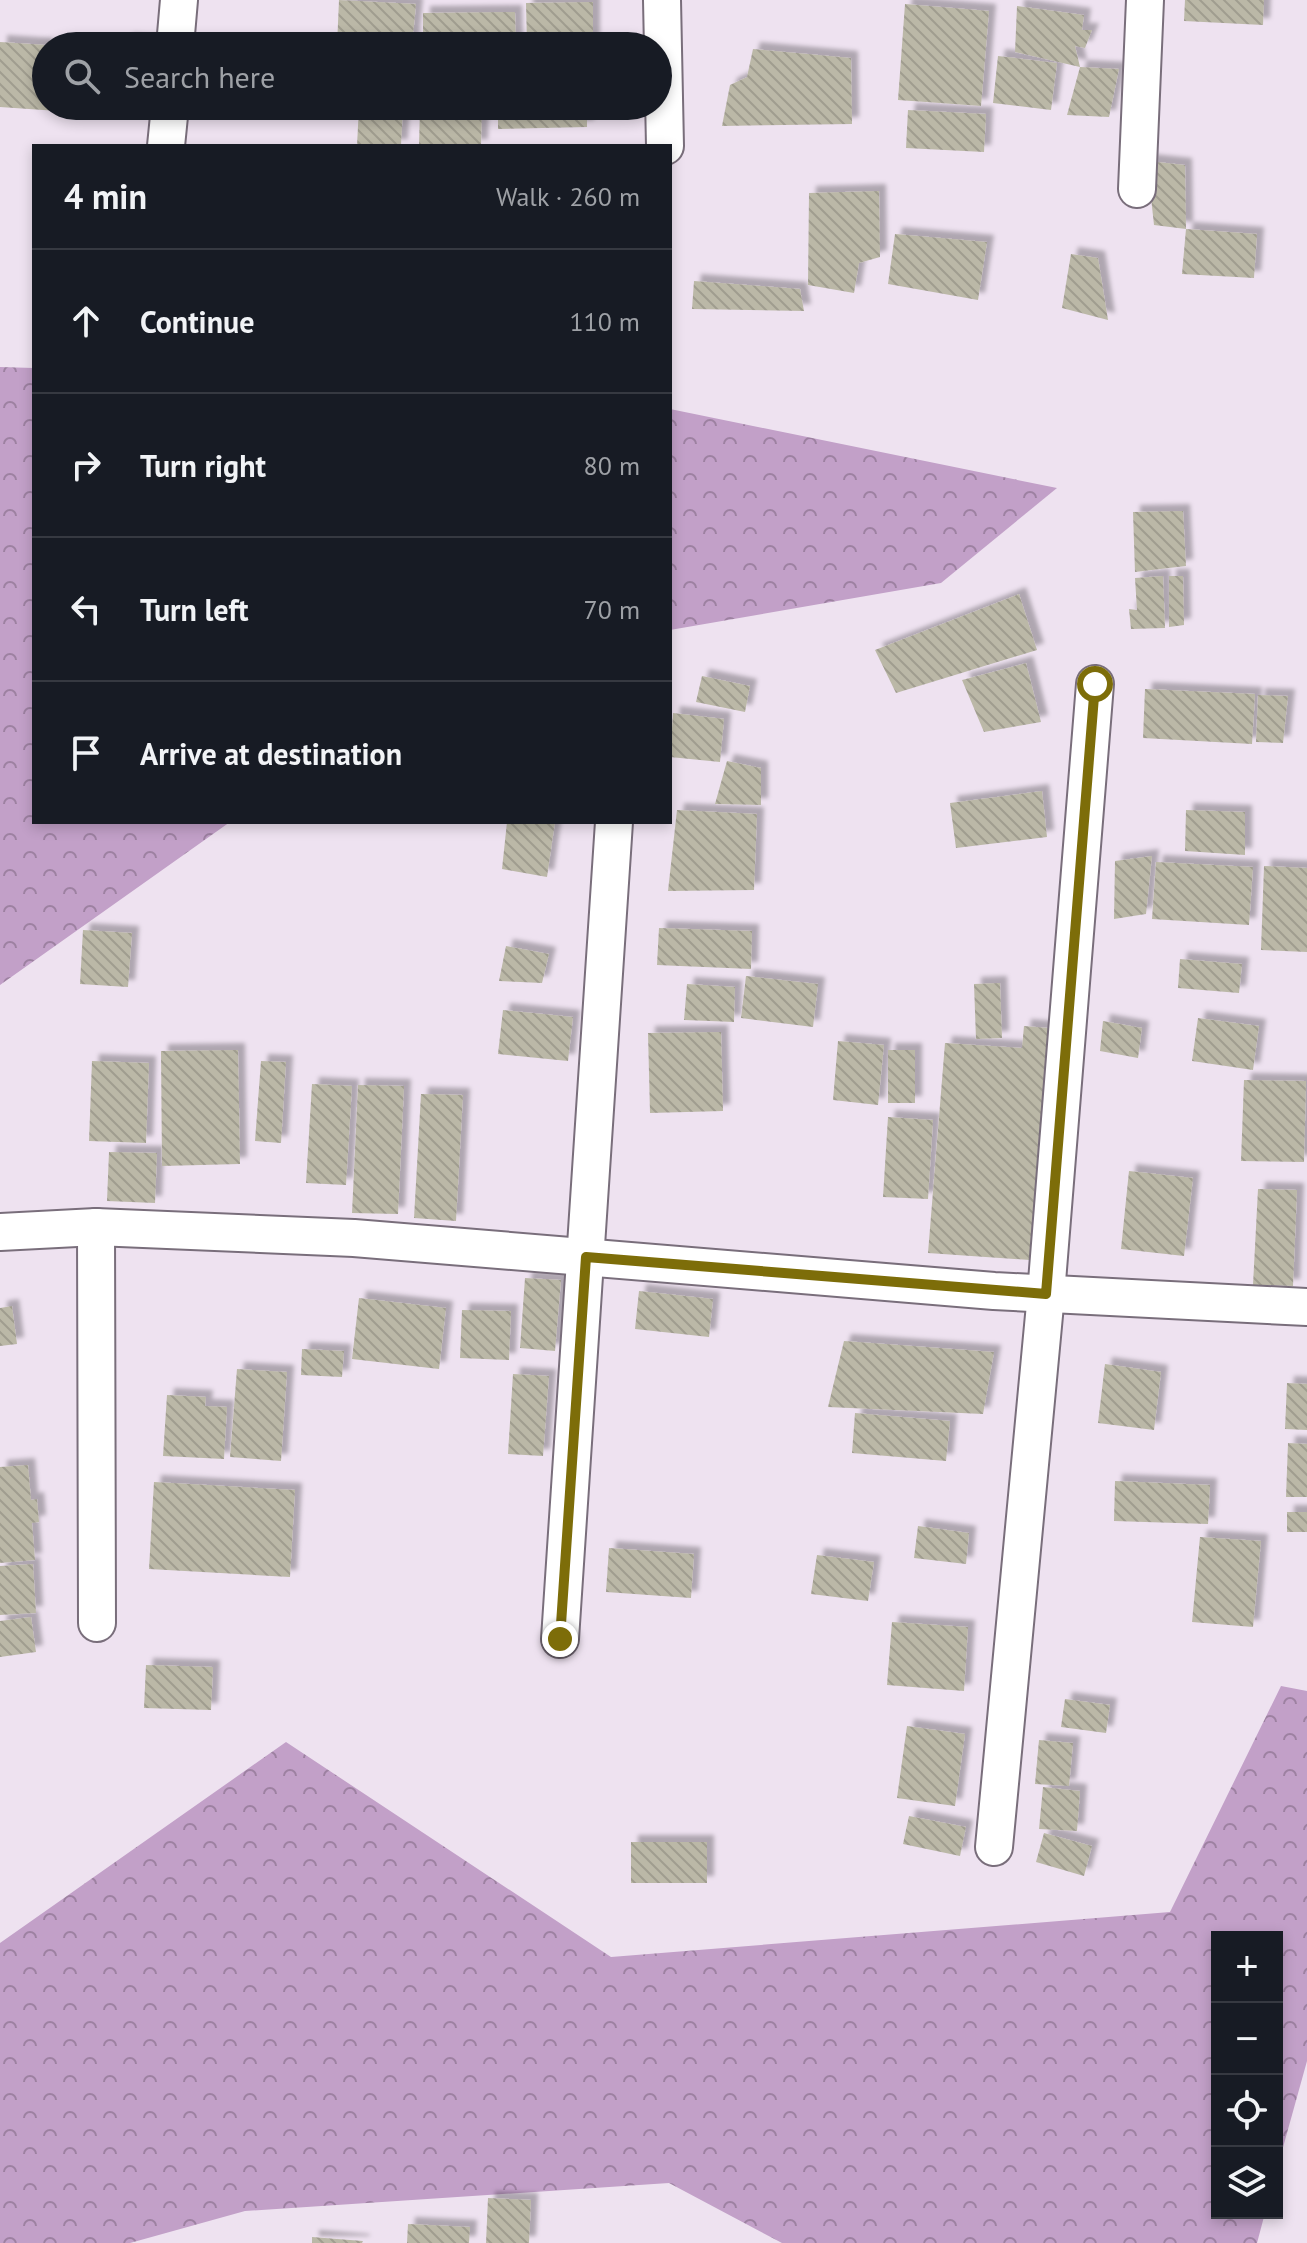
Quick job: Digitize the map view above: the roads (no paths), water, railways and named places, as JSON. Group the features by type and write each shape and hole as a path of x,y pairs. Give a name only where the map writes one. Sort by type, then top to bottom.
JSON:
{"street":[{"path":"176,32 179,0"},
{"path":"662,0 663,32"},
{"path":"1137,189 1145,0"},
{"path":"166,144 169,120"},
{"path":"664,120 665,144"},
{"path":"994,1847 1046,1294 1095,684"},
{"path":"560,1639 614,824"},
{"path":"0,1232 96,1227 354,1238 1046,1294 1307,1307"},
{"path":"96,1227 97,1623"}]}
